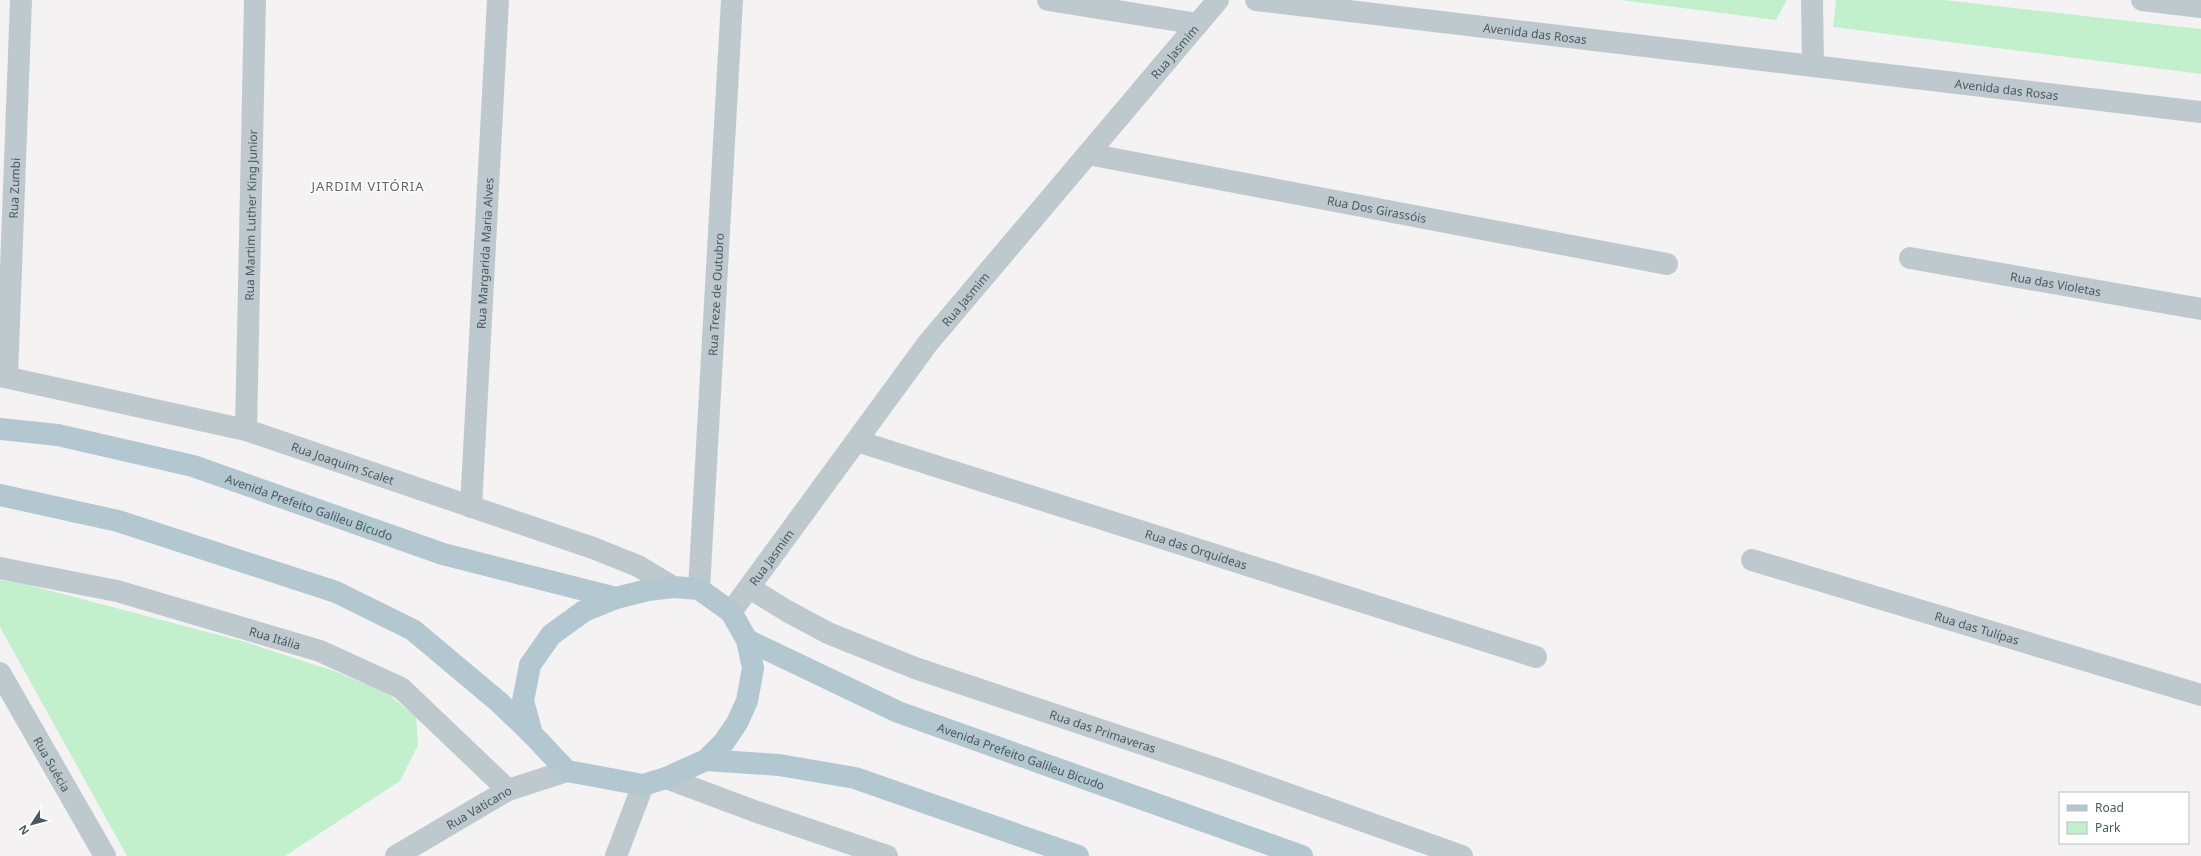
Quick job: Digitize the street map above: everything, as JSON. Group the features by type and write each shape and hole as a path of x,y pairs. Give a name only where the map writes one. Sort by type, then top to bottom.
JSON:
{"main road":[{"name":"Avenida Prefeito Galileu Bicudo","path":"0,429 58,435 193,466 443,554 616,598"},
{"path":"0,495 118,521 336,592 413,630 500,703 567,771 643,785 666,778 706,760 724,742 737,722 747,701 753,668 747,640 731,612 699,589 673,587 648,590 616,598 584,611 551,635 530,665 523,701 532,734"},
{"name":"Avenida Prefeito Galileu Bicudo","path":"747,640 898,712 1302,856"},
{"path":"706,760 779,765 855,778 1078,856"}],"street":[{"name":"Rua Zumbi","path":"4,376 21,0"},
{"name":"Rua Martim Luther King Junior","path":"246,430 255,0"},
{"name":"Rua Margarida Maria Alves","path":"471,507 498,0"},
{"name":"Rua Treze de Outubro","path":"699,589 732,0"},
{"path":"1048,0 1198,24"},
{"name":"Rua Jasmim","path":"731,612 928,343 1218,0"},
{"name":"Avenida das Rosas","path":"1256,0 2201,112"},
{"path":"1812,0 1813,66"},
{"path":"2142,0 2201,8"},
{"name":"Rua Dos Girassóis","path":"1088,154 1667,264"},
{"name":"Rua das Violetas","path":"1910,258 2201,309"},
{"name":"Rua Joaquim Scalet","path":"4,376 246,430 593,548 638,566 673,587"},
{"name":"Rua das Orquídeas","path":"857,441 1536,657"},
{"name":"Rua das Tulípas","path":"1752,560 2201,695"},
{"name":"Rua Itália","path":"0,568 118,591 320,651 401,688 508,790"},
{"name":"Rua das Primaveras","path":"750,588 787,611 828,632 915,668 1223,771 1462,856"},
{"name":"Rua Suécia","path":"0,673 105,856"},
{"name":"Rua Vaticano","path":"396,856 508,790 567,771"},
{"path":"666,778 758,812 887,856"},
{"path":"616,856 643,785"}],"green space":[{"path":"1620,0 1787,0 1776,20"},
{"path":"1836,0 1943,0 2201,29 2201,74 1833,27"},
{"path":"0,580 21,583 245,642 337,672 387,693 416,717 418,745 400,781 285,856 127,856 0,627"}],"district":[{"name":"JARDIM VITÓRIA","path":"368,186"}]}
